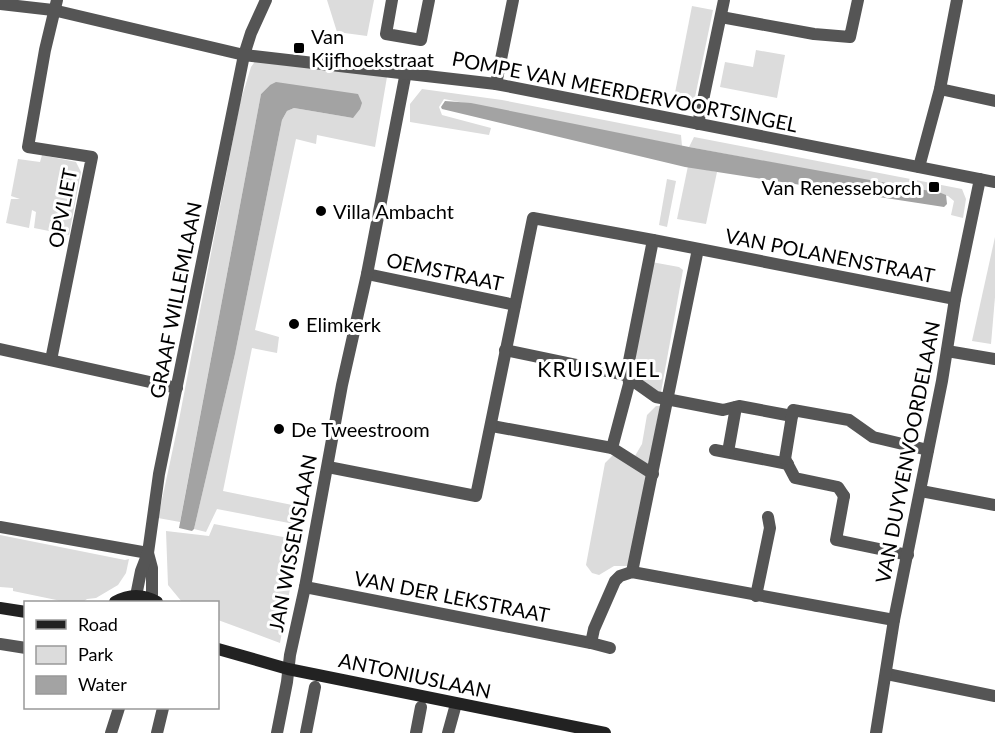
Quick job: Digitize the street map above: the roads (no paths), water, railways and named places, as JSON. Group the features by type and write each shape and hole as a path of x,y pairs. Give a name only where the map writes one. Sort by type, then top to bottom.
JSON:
{"main road":[{"path":"118,601 136,596 154,601"},
{"path":"0,608 24,612"},
{"name":"ANTONIUSLAAN","path":"219,649 288,669 579,730 605,733"}],"street":[{"path":"244,55 266,0"},
{"path":"392,0 386,34 421,40 429,0"},
{"path":"496,84 513,0"},
{"path":"698,124 724,0"},
{"path":"721,17 814,34 850,37 858,0"},
{"path":"919,167 940,89 957,0"},
{"name":"POMPE VAN MEERDERVOORTSINGEL","path":"0,4 55,5 244,55 496,84 995,182"},
{"name":"OPVLIET","path":"51,360 92,158 28,147 55,5"},
{"name":"GRAAF WILLEMLAAN","path":"136,596 141,571 148,553 159,474 244,55"},
{"name":"JAN WISSENSLAAN","path":"277,733 342,385 367,274 406,72"},
{"path":"940,89 995,101"},
{"name":"VAN DUYVENVOORDELAAN","path":"876,733 894,620 980,179"},
{"name":"VAN POLANENSTRAAT","path":"328,467 476,496 533,218 955,299"},
{"path":"612,448 629,379 628,366 653,240"},
{"name":"VAN POLANENSTRAAT","path":"667,399 698,249"},
{"name":"OEMSTRAAT","path":"367,274 515,305"},
{"path":"0,348 177,388"},
{"path":"506,350 625,375 656,397 723,410 739,406 792,416"},
{"path":"947,351 995,359"},
{"path":"632,572 667,399"},
{"path":"736,407 721,451 786,461"},
{"path":"908,555 836,540 844,496 838,487 795,478 786,461 793,410 849,420 873,437 928,450"},
{"path":"492,426 612,448 653,474"},
{"path":"921,490 995,505"},
{"path":"756,596 770,528 768,517"},
{"path":"0,527 148,553"},
{"name":"GRAAF WILLEMLAAN","path":"148,553 152,568 154,601"},
{"path":"591,643 594,629 615,581 620,576 632,572 894,620"},
{"name":"VAN DER LEKSTRAAT","path":"305,587 610,648"},
{"path":"0,644 24,648"},
{"path":"887,674 995,696"},
{"path":"306,733 315,687"},
{"path":"448,733 456,704"},
{"path":"416,733 421,707"},
{"path":"111,733 119,709"},
{"path":"157,733 163,709"}],"water":[{"path":"276,82 358,94 362,103 353,118 294,108 287,111 282,120 235,354 192,531 179,528 261,94"},
{"path":"445,101 471,103 689,147 941,193 946,195 947,204 944,207 685,167 442,109"}],"place":[{"name":"Van Kijfhoekstraat","path":"299,48"},
{"name":"Van Renesseborch","path":"934,187"},
{"name":"Villa Ambacht","path":"321,211"},
{"name":"Elimkerk","path":"294,324"},
{"name":"De Tweestroom","path":"279,429"}],"district":[{"name":"KRUISWIEL","path":"599,368"}]}
